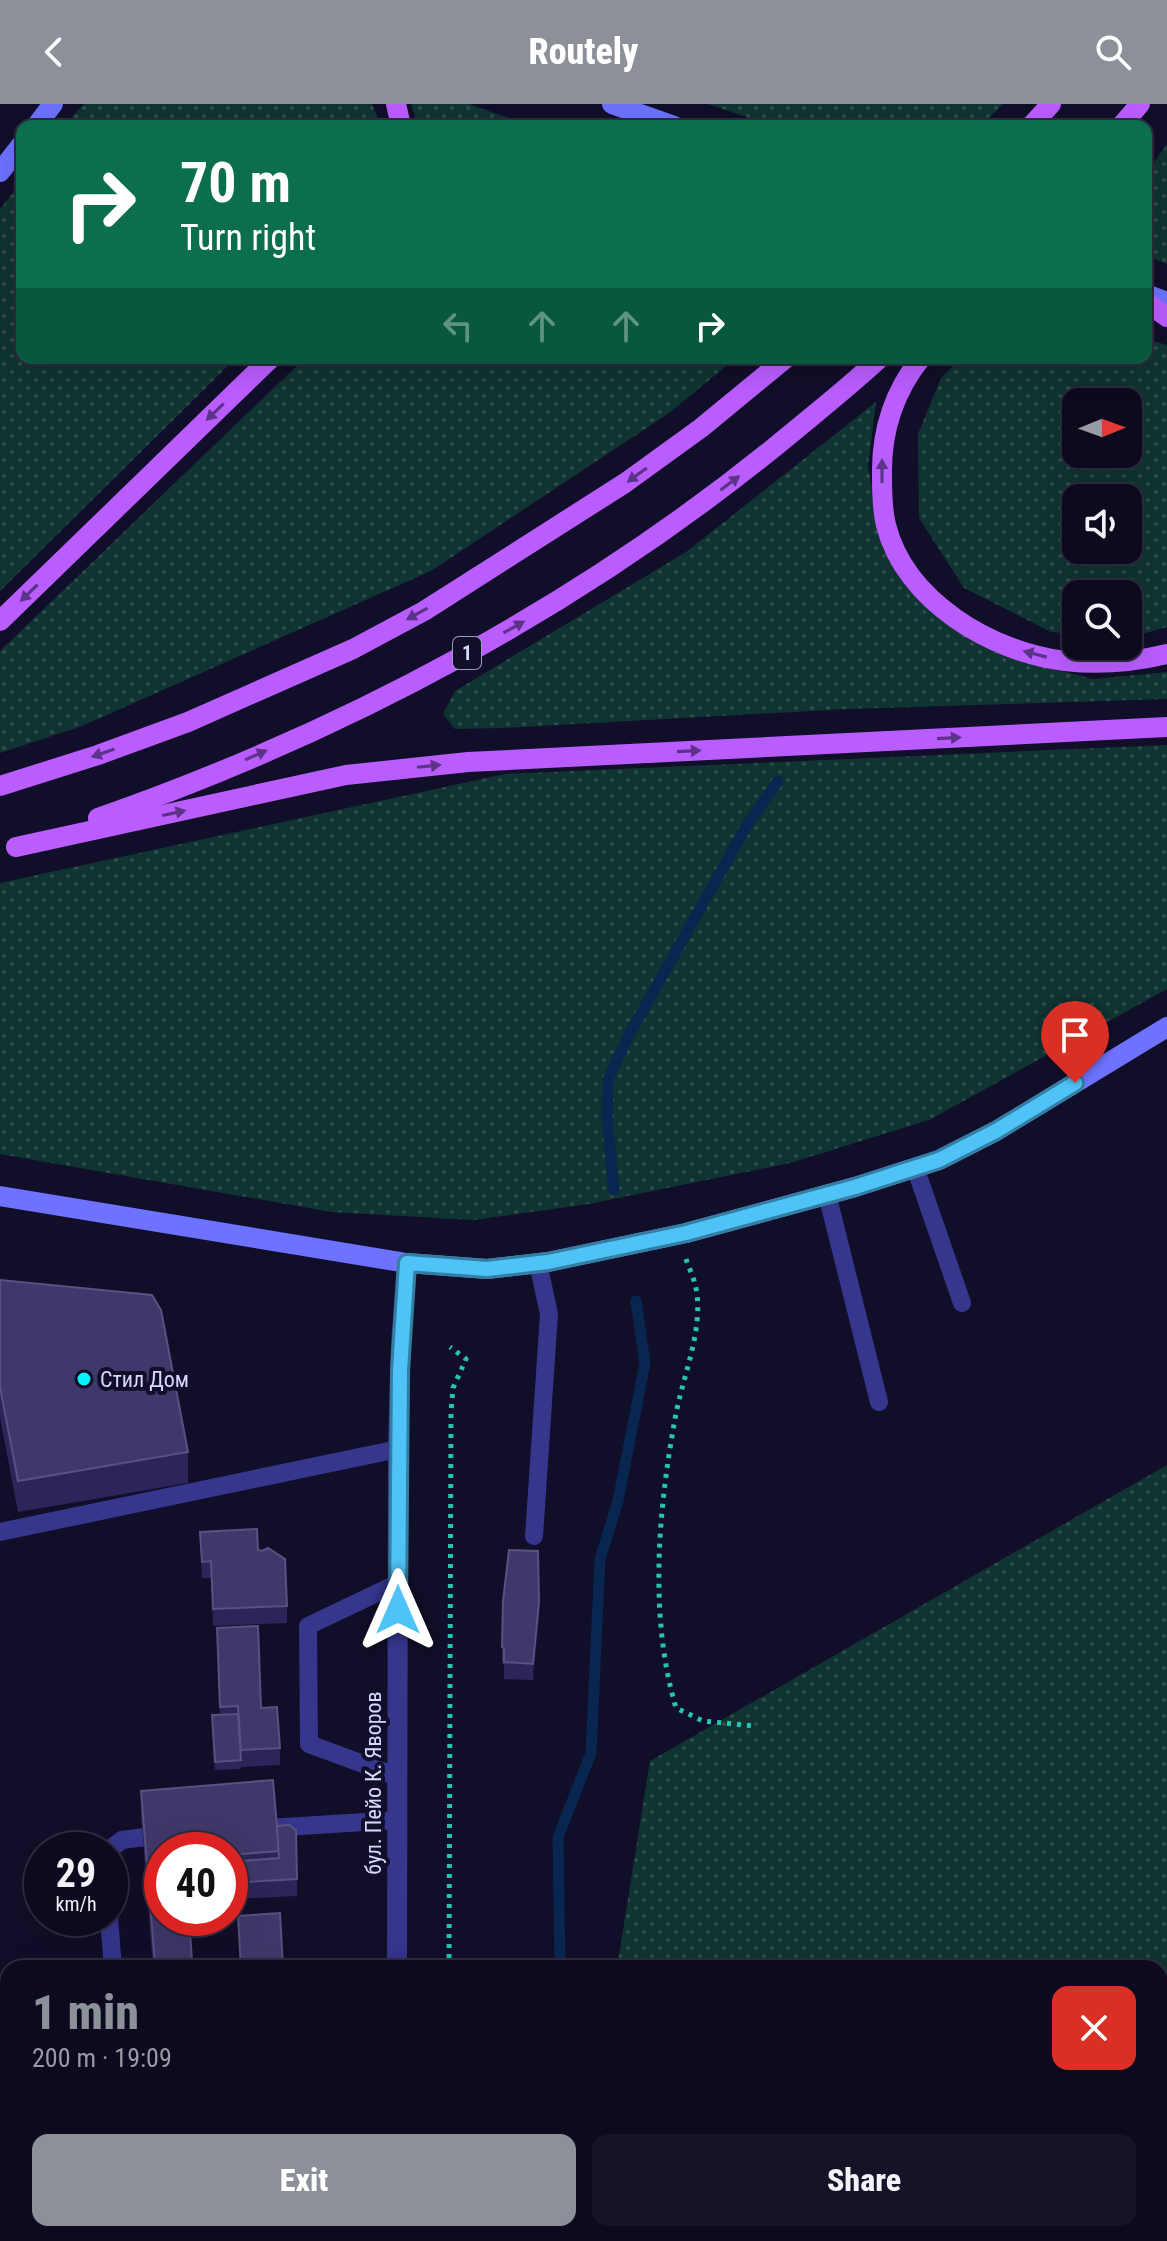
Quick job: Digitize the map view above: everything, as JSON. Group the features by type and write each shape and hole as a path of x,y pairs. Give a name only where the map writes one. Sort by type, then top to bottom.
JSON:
{"main road":[{"path":"41,120 53,104"},
{"path":"612,104 657,120"},
{"path":"1036,120 1051,104"},
{"path":"1126,120 1140,104"},
{"path":"0,172 16,152"},
{"path":"0,621 265,364"},
{"path":"0,786 188,722 353,649 424,611 625,483 701,428 779,364"},
{"name":"1","path":"8,849 141,803 300,736 464,655 547,609 685,518 756,463 873,364"},
{"path":"917,364 899,390 893,407 884,435 882,464 886,526 914,580 935,603 967,627 1028,653 1064,661 1103,663 1167,654"},
{"path":"8,849 346,775 409,768 468,762 1167,727"},
{"path":"0,1196 407,1263 487,1269 538,1263 611,1251 678,1235 939,1160 996,1131 1167,1027"}],"street":[{"name":"бул. Пейо К. Яворов","path":"397,1960 398,1449 407,1263"}],"lane":[{"path":"915,1167 962,1303"},
{"path":"827,1194 879,1402"},
{"path":"534,1536 549,1314 538,1263"},
{"path":"0,1532 398,1449"},
{"path":"398,1583 308,1626 308,1641 309,1744 398,1777"},
{"path":"246,1829 397,1820"},
{"path":"110,1936 112,1960"}],"path":[{"path":"678,1235 696,1288 697,1304 690,1354 675,1419 665,1495 659,1580 661,1646 676,1708 703,1721 754,1726"},
{"path":"449,1960 451,1412 453,1388 466,1359 450,1347"}],"green space":[{"path":"84,104 372,104 379,120 69,120"},
{"path":"411,104 469,104 514,120 416,120"},
{"path":"708,104 1003,104 987,120 755,120"},
{"path":"1167,144 1167,264 1152,258 1152,165"},
{"path":"16,189 16,364 230,364 0,591 0,209"},
{"path":"1152,341 1167,345 1167,627 1142,634 1142,580 1062,580 1062,633 1051,632 964,588 919,518 918,434 941,378 955,364 1152,364"},
{"path":"299,364 729,364 669,413 431,571 82,726 0,753 0,651"},
{"path":"876,402 868,466 884,551 938,618 1005,656 1093,679 1167,672 1167,699 846,709 455,729 443,714 455,691 686,552"},
{"path":"1167,745 1167,989 929,1120 790,1163 589,1204 473,1220 332,1212 0,1154 0,883 505,774"},
{"path":"1167,1465 1167,1960 618,1960 650,1761"}],"building":[{"name":"Стил Дом","path":"0,1280 152,1295 161,1310 188,1452 18,1481 0,1387"},
{"path":"257,1529 258,1550 268,1548 285,1559 287,1606 213,1609 211,1561 202,1562 200,1532"},
{"path":"509,1550 538,1551 539,1602 533,1664 504,1662 503,1601"},
{"path":"258,1626 261,1708 277,1707 280,1748 241,1750 238,1706 220,1707 217,1628"},
{"path":"238,1714 241,1760 215,1762 212,1715"},
{"path":"273,1780 279,1851 248,1854 248,1832 144,1832 141,1791"},
{"path":"289,1825 296,1830 297,1879 248,1882 248,1861 279,1858 277,1826"},
{"path":"280,1913 283,1960 241,1960 239,1936 248,1936 248,1915"},
{"path":"153,1936 190,1936 192,1960 155,1960"}],"waterway":[{"path":"614,1190 607,1119 608,1079 629,1035 747,825 778,781"},
{"path":"560,1960 558,1837 591,1753 600,1559 618,1501 645,1363 636,1301"}],"place":[{"name":"Стил Дом","path":"84,1379"}],"route":[{"path":"398,1610 400,1370 407,1263 487,1269 611,1251 686,1233 855,1187 939,1160 996,1131 1075,1083"}]}
